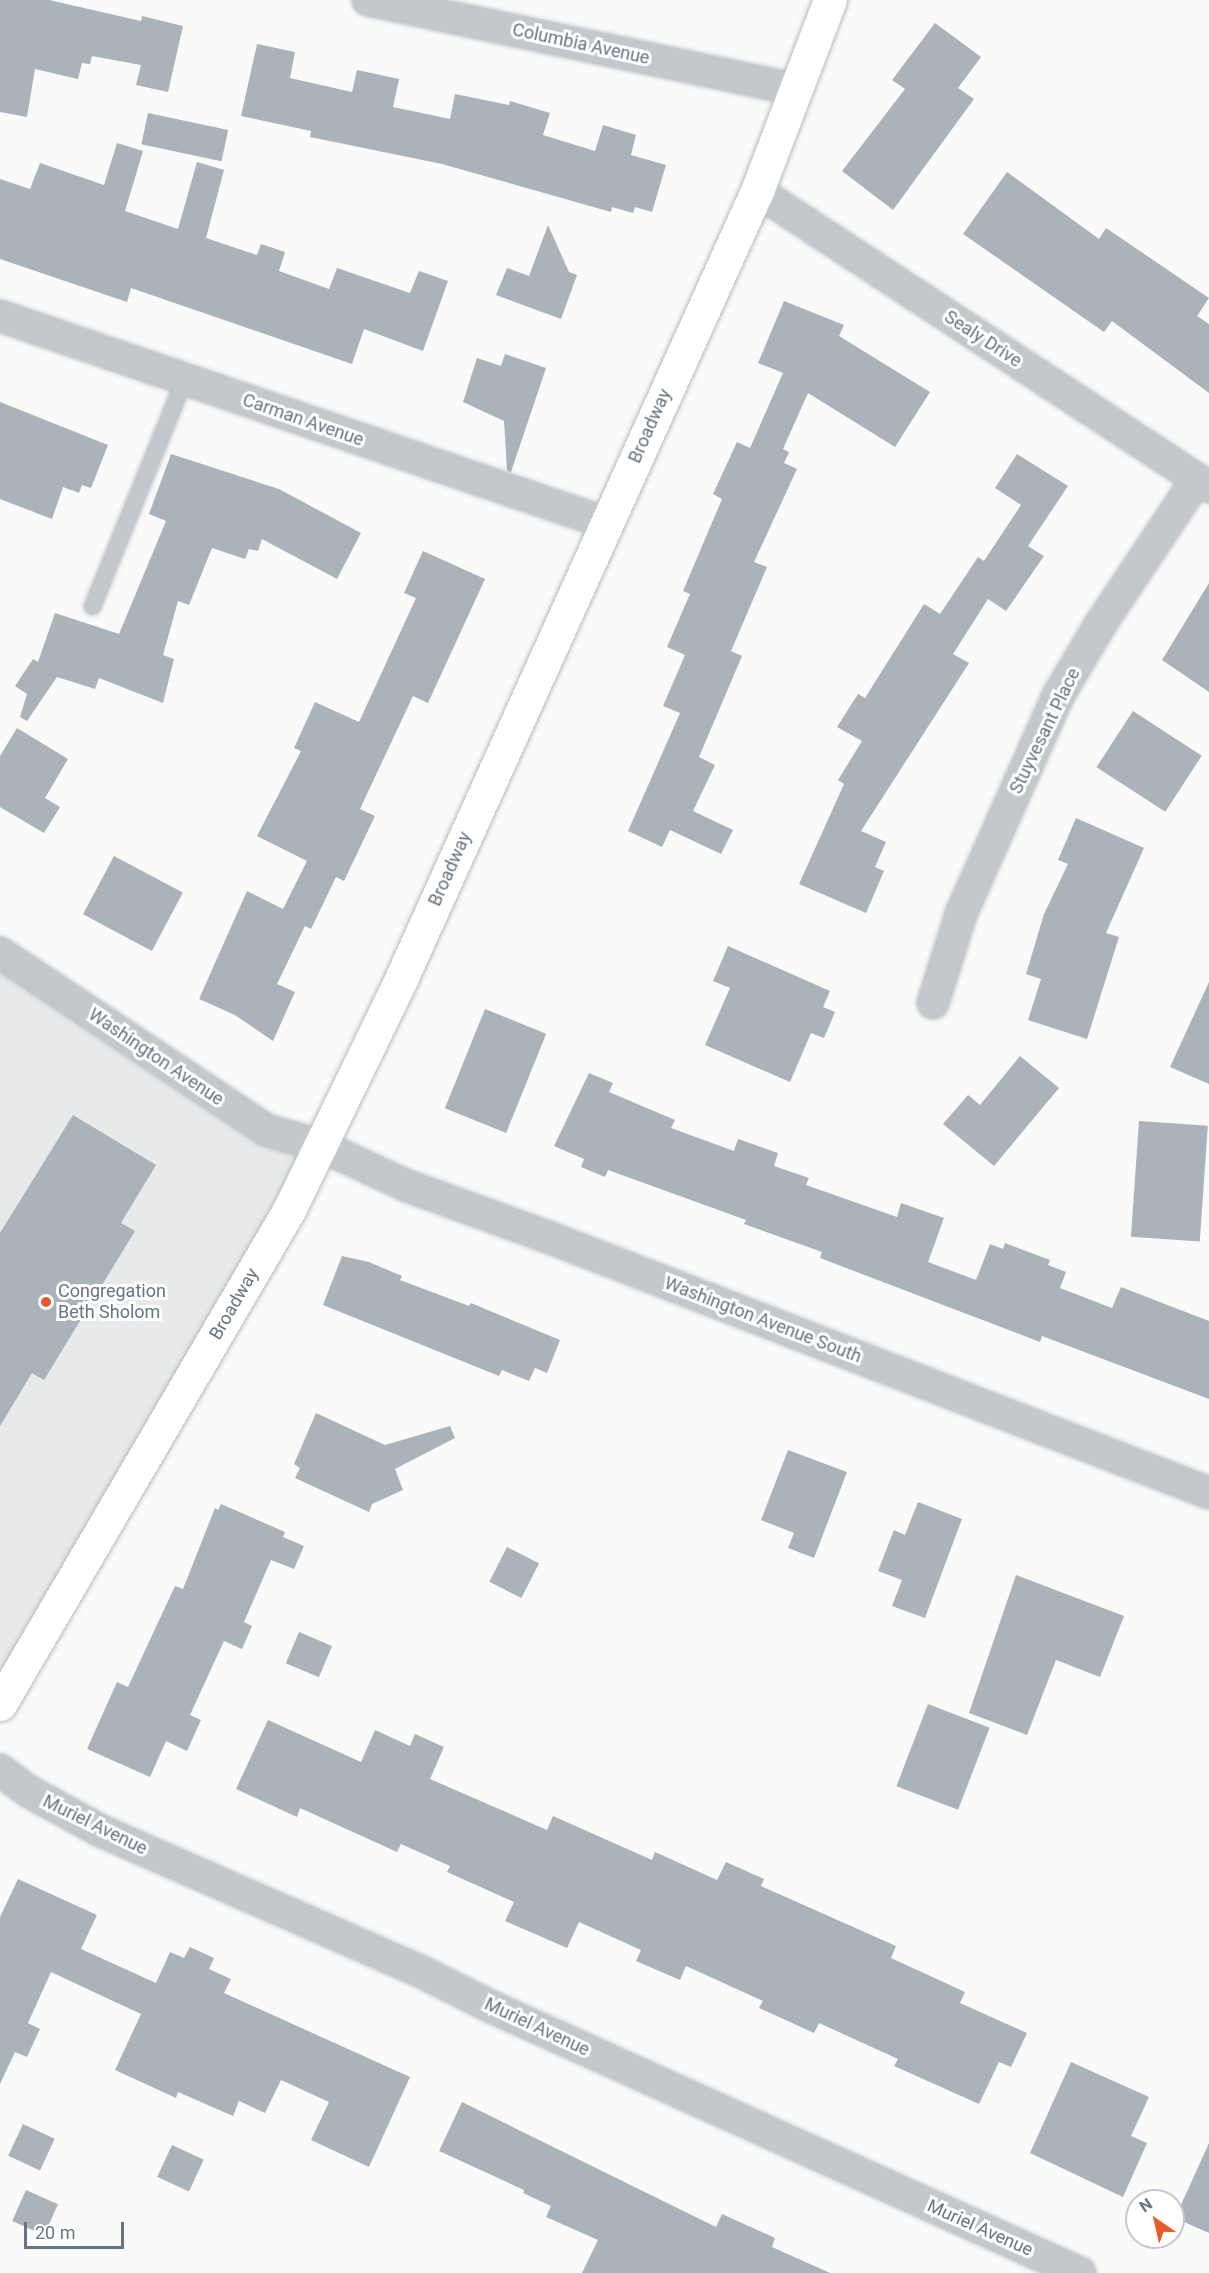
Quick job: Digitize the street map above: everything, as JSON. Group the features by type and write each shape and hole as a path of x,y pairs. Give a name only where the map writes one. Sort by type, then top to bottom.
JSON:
{"main road":[{"name":"Broadway","path":"0,1704 289,1210 318,1145 401,979 757,191 794,88 830,0"}],"street":[{"name":"Columbia Avenue","path":"368,0 794,88"},
{"name":"Sealy Drive","path":"757,191 1203,483"},
{"name":"Carman Avenue","path":"0,316 606,523"},
{"name":"Stuyvesant Place","path":"933,1003 961,914 1058,696 1100,625 1203,483"},
{"name":"Washington Avenue","path":"0,953 266,1130 318,1145"},
{"name":"Washington Avenue South","path":"318,1145 405,1185 559,1241 1209,1493"},
{"name":"Muriel Avenue","path":"0,1770 28,1791 101,1831 420,1971 506,2014 1080,2273"}],"lane":[{"path":"92,606 183,379"}],"shaded area":[{"path":"0,945 263,1118 327,1135 0,1715"}],"building":[{"path":"0,0 49,0 141,21 142,16 183,26 168,92 136,85 141,65 92,56 90,64 82,63 78,79 35,69 27,117 0,112"},
{"path":"935,23 981,57 958,88 974,99 893,210 842,171 905,89 892,80"},
{"path":"257,44 295,52 290,78 352,92 357,70 399,79 393,107 450,119 455,94 509,105 510,101 550,113 543,135 595,151 603,125 636,135 631,155 666,165 652,212 635,207 633,213 612,207 611,212 442,164 310,137 311,131 241,116"},
{"path":"148,113 228,130 222,161 141,144"},
{"path":"117,143 143,151 125,211 178,229 197,162 224,170 206,238 257,255 261,244 285,252 279,271 329,289 337,268 410,293 419,271 448,281 423,351 364,329 352,364 131,288 127,302 0,259 0,179 30,189 40,163 104,185"},
{"path":"1007,172 1099,239 1106,228 1209,298 1197,316 1209,324 1209,393 1112,321 1104,332 963,234"},
{"path":"548,225 569,272 577,275 561,319 496,295 507,268 529,276"},
{"path":"784,301 844,325 839,336 930,392 895,447 808,393 783,449 789,452 784,463 797,469 754,562 767,567 731,651 742,656 699,757 715,765 693,811 733,830 721,854 670,830 662,847 628,831 680,713 663,706 685,655 667,647 690,594 683,591 722,499 713,494 737,442 750,448 783,373 758,363"},
{"path":"505,354 546,368 511,472 507,471 504,421 463,402 477,358 501,366"},
{"path":"0,402 108,445 91,488 82,485 79,493 63,487 52,519 0,499"},
{"path":"171,454 279,489 361,533 337,579 262,539 258,551 249,549 245,559 212,548 189,605 178,601 163,655 174,659 163,703 99,678 95,689 57,677 27,721 20,717 27,694 15,686 33,659 38,662 55,613 119,634 166,521 149,514"},
{"path":"1017,454 1068,486 1028,546 1044,556 1006,611 988,599 953,654 969,663 861,831 886,842 875,867 884,871 866,913 799,884 844,784 838,780 862,741 837,727 858,694 865,698 924,604 940,614 978,557 984,561 1021,505 995,488"},
{"path":"423,551 485,579 428,703 413,696 360,809 375,816 344,881 336,877 311,929 305,926 277,984 295,992 273,1041 235,1015 199,999 247,891 283,909 307,861 257,836 301,751 294,748 315,702 359,722 416,598 404,593"},
{"path":"1209,583 1209,692 1162,660"},
{"path":"1133,711 1202,756 1165,812 1097,767"},
{"path":"17,728 68,759 45,798 60,807 44,833 0,807 0,756"},
{"path":"1076,818 1144,848 1106,933 1119,937 1087,1039 1028,1020 1041,979 1026,974 1044,914 1068,864 1058,860"},
{"path":"114,856 183,893 152,951 83,914"},
{"path":"728,946 830,991 823,1007 835,1012 824,1038 811,1033 790,1082 705,1045 730,988 713,981"},
{"path":"1209,982 1209,1084 1170,1067"},
{"path":"485,1009 546,1034 506,1133 445,1108"},
{"path":"1020,1056 1059,1088 994,1166 943,1124 968,1095 980,1105"},
{"path":"589,1073 613,1083 609,1092 675,1120 671,1128 734,1151 738,1139 778,1153 774,1166 809,1178 806,1185 897,1217 901,1203 944,1218 928,1262 976,1280 990,1244 1003,1249 1005,1243 1050,1260 1048,1265 1066,1272 1060,1288 1112,1308 1121,1287 1209,1321 1209,1399 1042,1336 1040,1342 820,1258 822,1252 744,1224 746,1220 608,1170 605,1177 581,1167 584,1159 554,1146"},
{"name":"Congregation Beth Sholom","path":"73,1115 156,1165 121,1223 135,1231 44,1380 32,1373 0,1426 0,1233"},
{"path":"1139,1121 1208,1126 1200,1242 1131,1237"},
{"path":"342,1256 369,1262 402,1276 400,1280 469,1306 471,1303 560,1340 547,1373 535,1368 529,1381 502,1370 499,1376 323,1305"},
{"path":"316,1413 385,1445 450,1426 455,1438 395,1469 403,1490 372,1504 369,1512 295,1478 300,1468 294,1464"},
{"path":"788,1450 847,1472 814,1558 788,1548 794,1533 761,1520"},
{"path":"918,1502 962,1519 925,1618 892,1606 902,1580 878,1571 894,1530 905,1535"},
{"path":"221,1504 285,1532 283,1537 304,1546 294,1569 271,1560 244,1622 252,1626 242,1649 224,1641 190,1715 201,1720 187,1751 166,1741 150,1777 87,1749 117,1682 128,1687 175,1586 183,1589 215,1508 218,1510"},
{"path":"507,1547 539,1563 521,1598 489,1582"},
{"path":"1016,1575 1124,1616 1100,1677 1056,1660 1027,1735 969,1713"},
{"path":"299,1632 332,1646 319,1677 286,1663"},
{"path":"928,1704 990,1728 958,1810 896,1786"},
{"path":"268,1720 361,1762 375,1730 410,1746 415,1734 444,1747 430,1779 547,1830 553,1816 652,1860 655,1852 717,1880 726,1862 764,1879 761,1886 896,1946 891,1958 965,1992 960,2003 1027,2033 1011,2067 999,2062 979,2104 894,2066 898,2059 819,2023 814,2033 759,2008 763,2001 686,1966 680,1980 636,1961 641,1950 579,1922 567,1948 505,1921 514,1902 447,1872 450,1866 401,1844 397,1852 300,1808 297,1817 236,1789"},
{"path":"18,1879 97,1915 81,1949 156,1983 170,1952 184,1958 190,1947 214,1958 209,1969 231,1979 224,1993 410,2077 369,2167 311,2140 329,2102 281,2080 265,2113 239,2101 233,2116 178,2092 176,2098 115,2070 141,2014 51,1972 28,2023 40,2029 27,2057 15,2052 0,2084 0,1917"},
{"path":"1071,2062 1149,2097 1131,2136 1147,2143 1123,2197 1030,2153"},
{"path":"462,2102 716,2227 722,2214 775,2238 772,2247 830,2273 582,2273 598,2240 546,2217 551,2206 523,2193 524,2190 439,2151"},
{"path":"23,2124 55,2139 40,2171 8,2156"},
{"path":"1209,2143 1209,2233 1185,2222 1185,2196"},
{"path":"172,2145 204,2160 189,2192 157,2177"},
{"path":"26,2190 58,2204 44,2235 12,2221"}],"place":[{"name":"Congregation Beth Sholom","path":"46,1302"}]}
